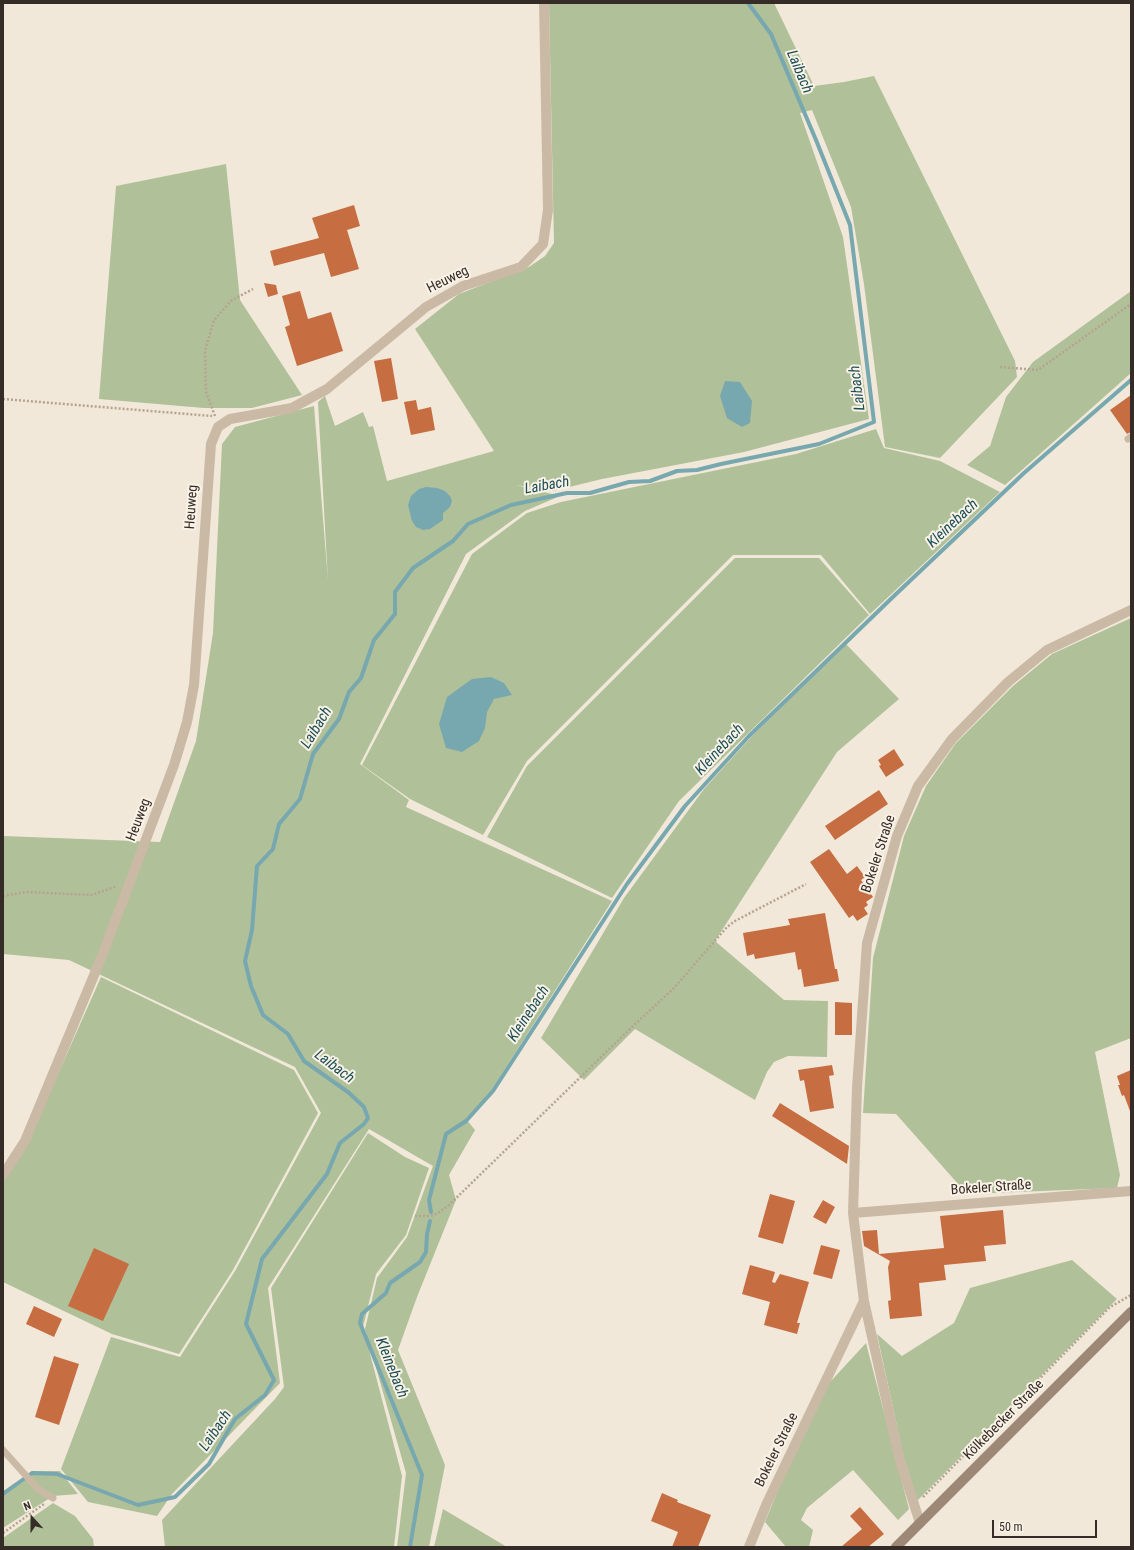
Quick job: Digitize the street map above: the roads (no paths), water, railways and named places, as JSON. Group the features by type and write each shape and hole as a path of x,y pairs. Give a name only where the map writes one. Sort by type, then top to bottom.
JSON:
{"main road":[{"name":"Kölkebecker Straße","path":"901,1545 920,1524 1131,1312"}],"street":[{"name":"Heuweg","path":"3,1175 25,1141 102,956 174,765 187,722 194,685 210,444 218,427 219,421 292,408 327,389 426,307 463,286 522,267 543,244 548,210 544,3"},
{"name":"Bokeler Straße","path":"920,1524 899,1457 864,1301 853,1213 857,1088 867,944 897,836 918,786 952,739 1008,682 1047,650 1131,610"},
{"name":"Bokeler Straße","path":"853,1213 1131,1191"},
{"name":"Bokeler Straße","path":"748,1547 767,1503 864,1301"}],"lane":[{"path":"3,1450 38,1489 53,1498"}],"water":[{"path":"725,381 740,382 752,401 750,423 742,427 727,418 720,396"},
{"path":"426,487 437,488 445,491 450,496 452,501 450,507 443,513 443,520 430,529 423,530 416,527 412,521 408,505 411,496 419,489"},
{"path":"491,677 504,683 512,695 494,699 487,712 485,728 479,741 462,752 446,748 439,724 447,697 472,679"}],"waterway":[{"name":"Laibach","path":"3,1494 32,1473 57,1474 138,1505 175,1497 209,1464 235,1419 265,1395 274,1380 246,1324 262,1259 327,1174 340,1143 364,1124 368,1118 364,1107 348,1092 304,1061 288,1034 263,1015 251,986 245,961 252,930 257,866 273,849 279,824 300,799 313,754 339,719 349,692 361,678 374,640 395,614 395,592 413,568 453,541 468,524 511,505 567,493 590,493 629,482 650,481 677,471 697,470 819,444 874,422 850,225 771,34 748,3"},
{"name":"Kleinebach","path":"431,1212 429,1200 446,1134 466,1121 493,1091 627,884 685,806 749,736 895,595 1024,473 1131,380"},
{"name":"Kleinebach","path":"410,1547 422,1475 360,1323 362,1314 386,1293 390,1283 420,1262 426,1252 427,1234 430,1221"}]}
